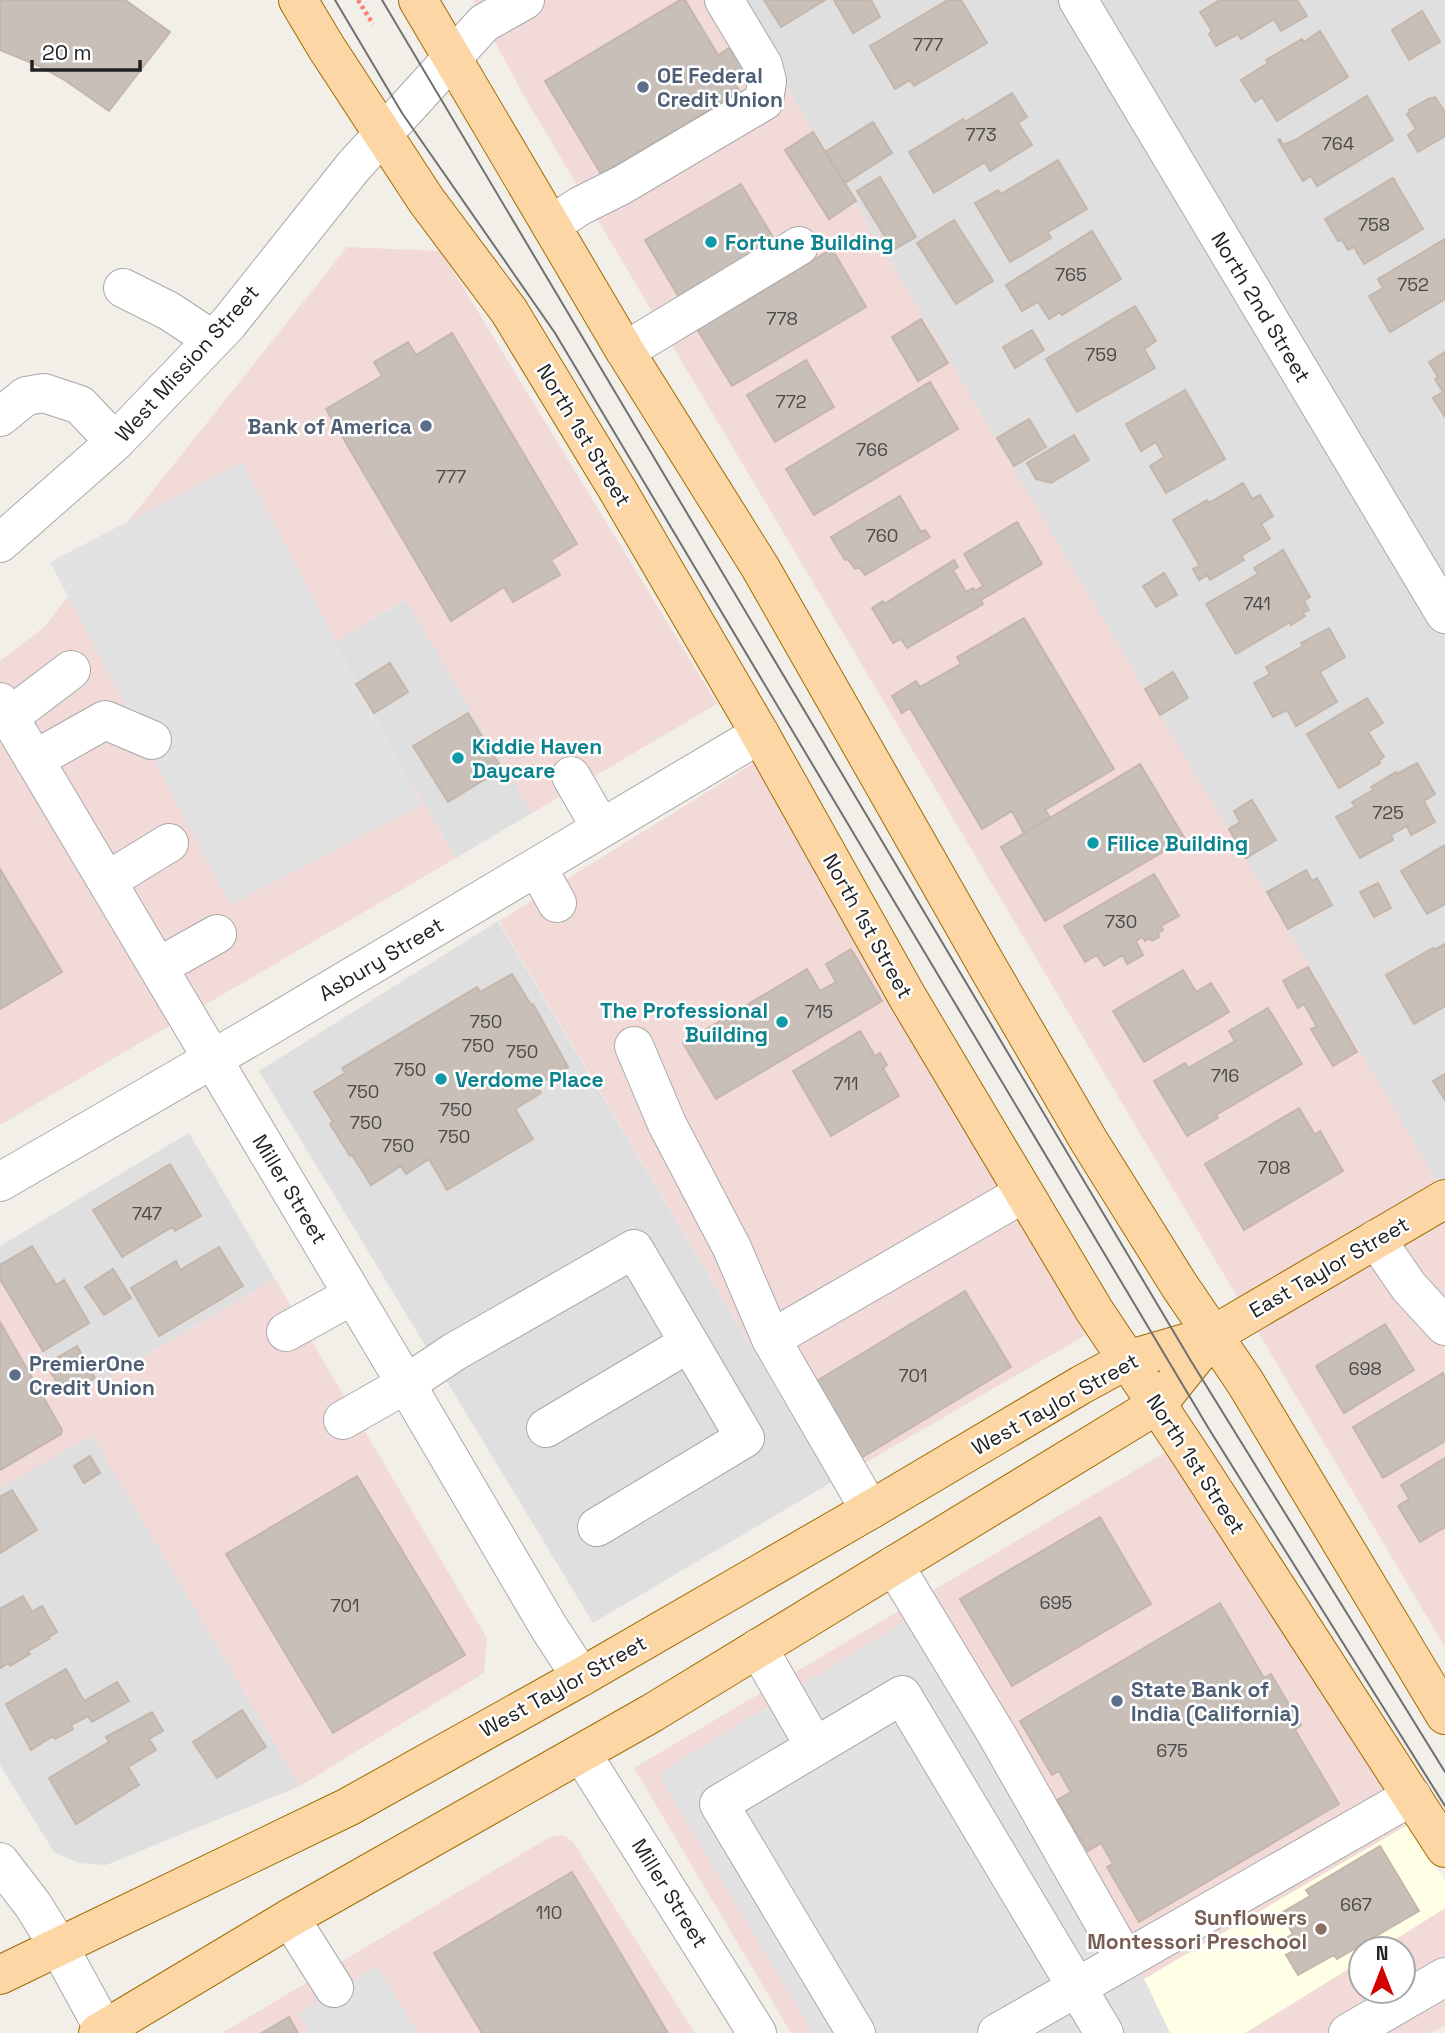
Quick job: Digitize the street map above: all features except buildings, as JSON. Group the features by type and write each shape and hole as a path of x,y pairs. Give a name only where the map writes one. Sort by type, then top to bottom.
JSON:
{"main road":[{"name":"North 1st Street","path":"298,0 426,201 509,311 617,489 760,734 908,998 1094,1310 1445,1848"},
{"path":"418,0 625,351 760,567 989,971 1089,1140 1179,1285 1245,1382 1445,1715"},
{"name":"East Taylor Street","path":"1213,1335 1445,1199"},
{"path":"105,2032 290,1918 582,1754 1157,1405 1213,1335"},
{"name":"West Taylor Street","path":"0,1975 348,1807 581,1677 1127,1360 1213,1335"}],"street":[{"name":"West Mission Street","path":"0,543 115,442 229,324 353,167 484,23 525,0"},
{"path":"551,225 764,101 767,81 763,65 724,0"},
{"name":"North 2nd Street","path":"1078,0 1445,614"},
{"path":"625,351 799,246"},
{"path":"123,288 169,311 213,340"},
{"path":"0,417 26,396 44,393 80,405 115,442"},
{"path":"5,710 71,670"},
{"name":"Miller Street","path":"5,710 548,1626 581,1677"},
{"path":"34,760 104,720 152,740"},
{"name":"Asbury Street","path":"0,1182 213,1059 760,734"},
{"path":"570,776 601,828"},
{"path":"107,881 169,843"},
{"path":"537,867 557,903"},
{"path":"158,967 217,934"},
{"path":"634,1046 667,1124 732,1248 771,1339 870,1510"},
{"path":"771,1339 1024,1194"},
{"path":"1376,1239 1409,1287 1445,1326"},
{"path":"343,1420 406,1384 454,1352 634,1250 746,1438 597,1527"},
{"path":"286,1332 353,1295"},
{"path":"546,1428 689,1343"},
{"path":"894,1565 997,1735 1125,1960"},
{"path":"758,1648 815,1747"},
{"path":"856,2033 719,1804 902,1695 1104,2033"},
{"name":"Miller Street","path":"582,1754 757,2033"},
{"path":"997,2033 1412,1796"},
{"path":"0,1863 33,1905 105,2032"},
{"path":"290,1918 334,1988"},
{"path":"1348,2033 1445,1977"}],"path":[{"path":"358,0 373,24"}],"shaded area":[{"path":"473,0 735,0 1445,1194 1445,1647 520,89"},
{"path":"735,0 1445,0 1445,1194 1414,1144"},
{"path":"347,247 441,251 717,704 532,813 405,599 330,645 456,858 0,1125 0,661 44,627"},
{"path":"242,462 422,805 230,905 50,562"},
{"path":"406,599 532,813 456,858 329,645"},
{"path":"757,761 1098,1328 832,1482 499,921"},
{"path":"498,921 832,1482 593,1623 259,1071"},
{"path":"189,1133 275,1279 71,1399 0,1279 0,1246"},
{"path":"0,1279 71,1399 275,1279 487,1638 484,1673 300,1786 92,1435 0,1488"},
{"path":"92,1434 300,1786 106,1865 79,1863 54,1852 0,1765 0,1488"},
{"path":"1166,1452 1409,1824 1145,1979 1170,2033 791,2033 634,1768"},
{"path":"931,1605 1144,1979 1170,2033 813,2033 658,1774"},
{"name":"Sunflowers Montessori Preschool","path":"1409,1824 1445,1881 1445,1908 1402,1935 1347,1935 1347,1970 1245,2033 1170,2033 1144,1979"},
{"path":"552,1836 565,1836 573,1842 695,2033 222,2033"},
{"path":"1445,1908 1445,2025 1432,2033 1245,2033 1347,1970 1347,2005 1417,2005 1417,1935 1402,1935"},
{"path":"377,1966 418,2033 310,2033 298,2014"}],"tram line":[{"path":"335,0 402,113 555,333 1209,1429 1445,1806"},
{"path":"382,0 1191,1361 1445,1772"}],"place":[{"name":"OE Federal Credit Union","path":"643,87"},
{"name":"Fortune Building","path":"711,242"},
{"name":"Bank of America","path":"426,426"},
{"name":"Kiddie Haven Daycare","path":"458,758"},
{"name":"Filice Building","path":"1093,843"},
{"name":"The Professional Building","path":"782,1022"},
{"name":"Verdome Place","path":"441,1079"},
{"name":"PremierOne Credit Union","path":"15,1375"},
{"name":"State Bank of India (California)","path":"1117,1701"},
{"name":"Sunflowers Montessori Preschool","path":"1321,1929"}]}
